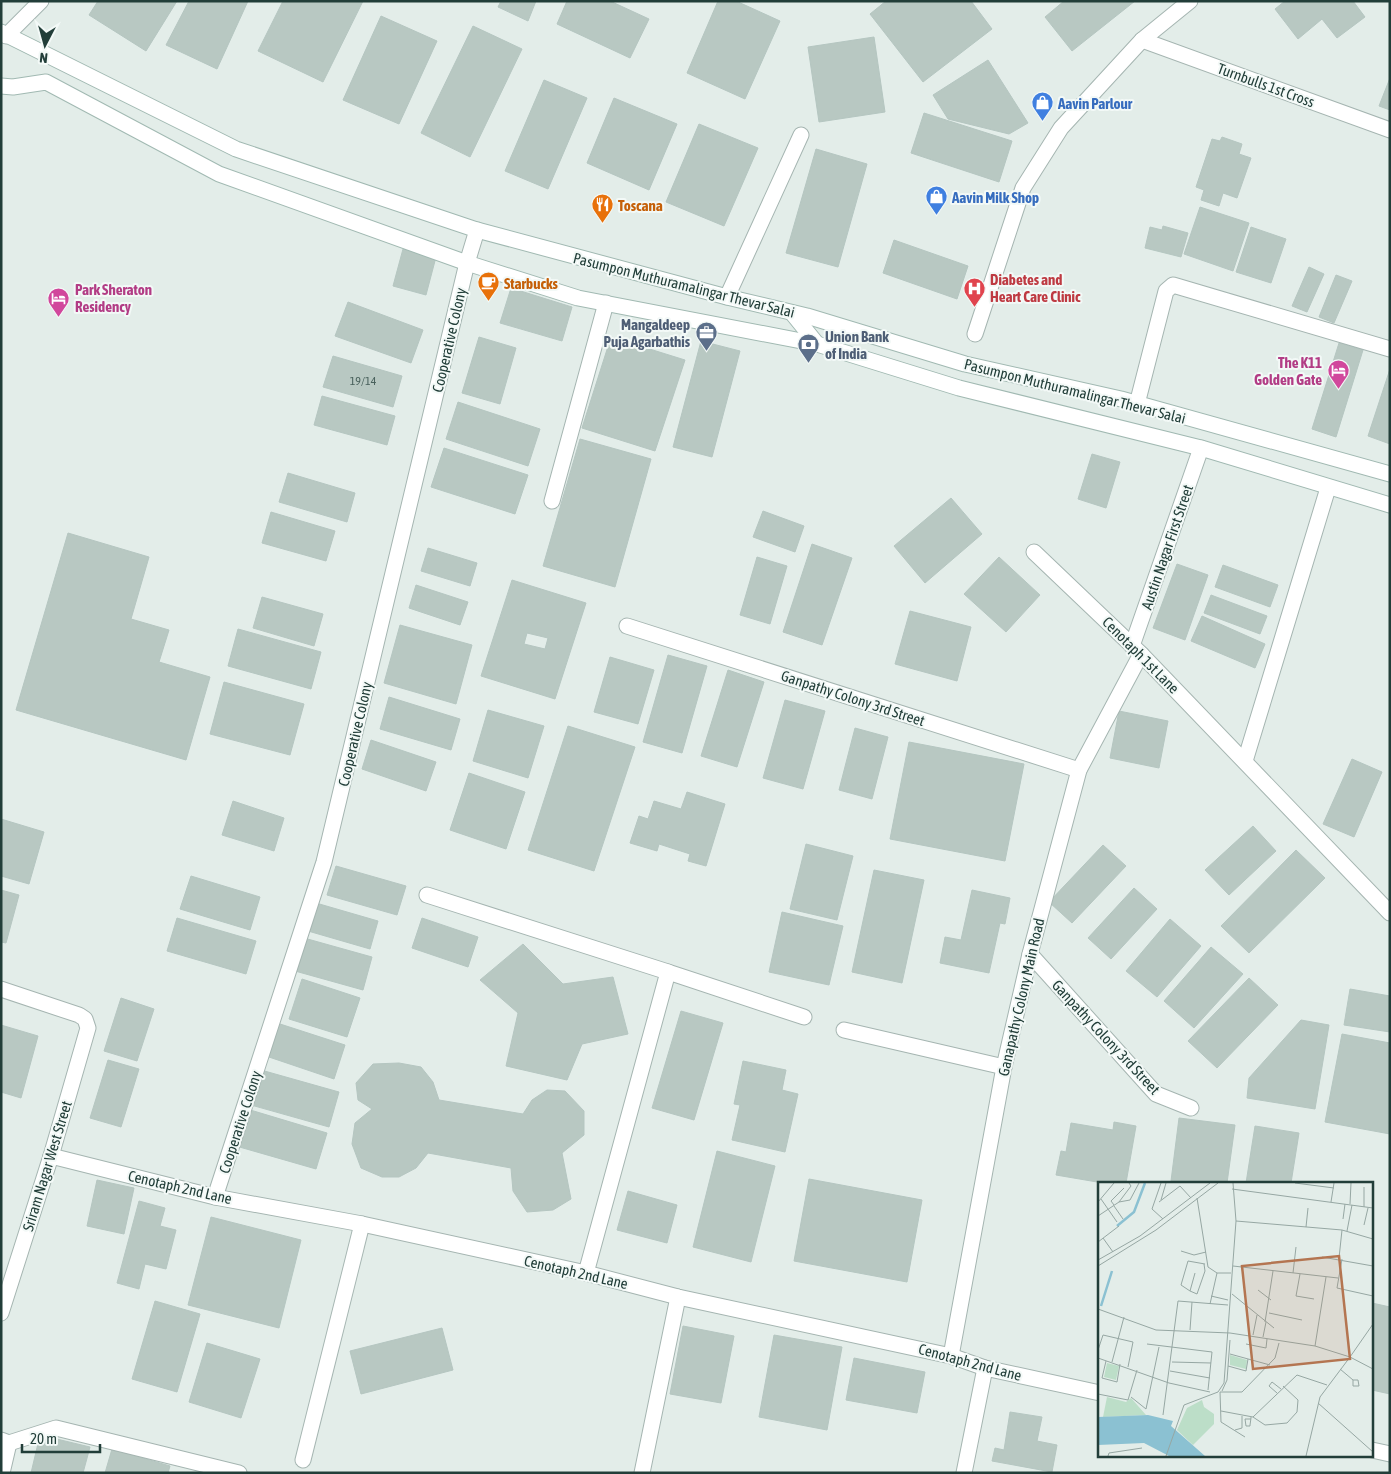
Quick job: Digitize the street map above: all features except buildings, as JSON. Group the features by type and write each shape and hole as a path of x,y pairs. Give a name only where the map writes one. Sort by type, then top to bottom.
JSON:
{"street":[{"path":"3,37 41,1"},
{"path":"975,334 1023,188 1061,128 1142,40 1190,1"},
{"name":"Pasumpon Muthuramalingar Thevar Salai","path":"3,37 236,149 477,230 792,313 965,364 1137,404 1390,474"},
{"name":"Turnbulls 1st Cross","path":"1142,40 1390,130"},
{"name":"Pasumpon Muthuramalingar Thevar Salai","path":"1,86 13,87 46,82 219,174 467,263 578,298 817,344 958,388 1201,448 1328,488 1390,505"},
{"path":"727,297 800,135"},
{"name":"Cooperative Colony","path":"215,1197 324,862 467,263 477,230"},
{"path":"1137,404 1166,291 1173,285 1390,349"},
{"path":"552,501 606,303"},
{"path":"792,313 817,344"},
{"name":"Austin Nagar First Street","path":"1136,650 1201,448"},
{"path":"1245,761 1328,488"},
{"name":"Cenotaph 1st Lane","path":"1034,552 1136,650 1390,913"},
{"name":"Ganpathy Colony 3rd Street","path":"627,626 1079,770"},
{"name":"Ganapathy Colony Main Road","path":"951,1356 1004,1067 1030,954 1079,770 1136,650"},
{"path":"427,895 804,1017"},
{"name":"Ganpathy Colony 3rd Street","path":"1030,954 1156,1094 1191,1108"},
{"path":"586,1273 668,972"},
{"name":"Sriram Nagar West Street","path":"1,989 79,1015 85,1019 88,1028 51,1156 1,1313"},
{"path":"844,1030 1004,1067"},
{"name":"Cenotaph 2nd Lane","path":"51,1156 215,1197 362,1224 586,1273 678,1297 951,1356 985,1368 1098,1393"},
{"path":"303,1460 362,1224"},
{"path":"642,1473 678,1297"},
{"path":"964,1473 985,1368"},
{"path":"2,1473 5,1441 56,1428 239,1473"},
{"path":"1374,1450 1390,1454"}],"place":[{"name":"Aavin Parlour","path":"1042,122"},
{"name":"Aavin Milk Shop","path":"936,216"},
{"name":"Toscana","path":"602,224"},
{"name":"Starbucks","path":"488,302"},
{"name":"Diabetes and Heart Care Clinic","path":"974,307"},
{"name":"Park Sheraton Residency","path":"59,317"},
{"name":"Mangaldeep Puja Agarbathis","path":"706,352"},
{"name":"Union Bank of India","path":"809,364"},
{"name":"The K11 Golden Gate","path":"1338,390"}]}
